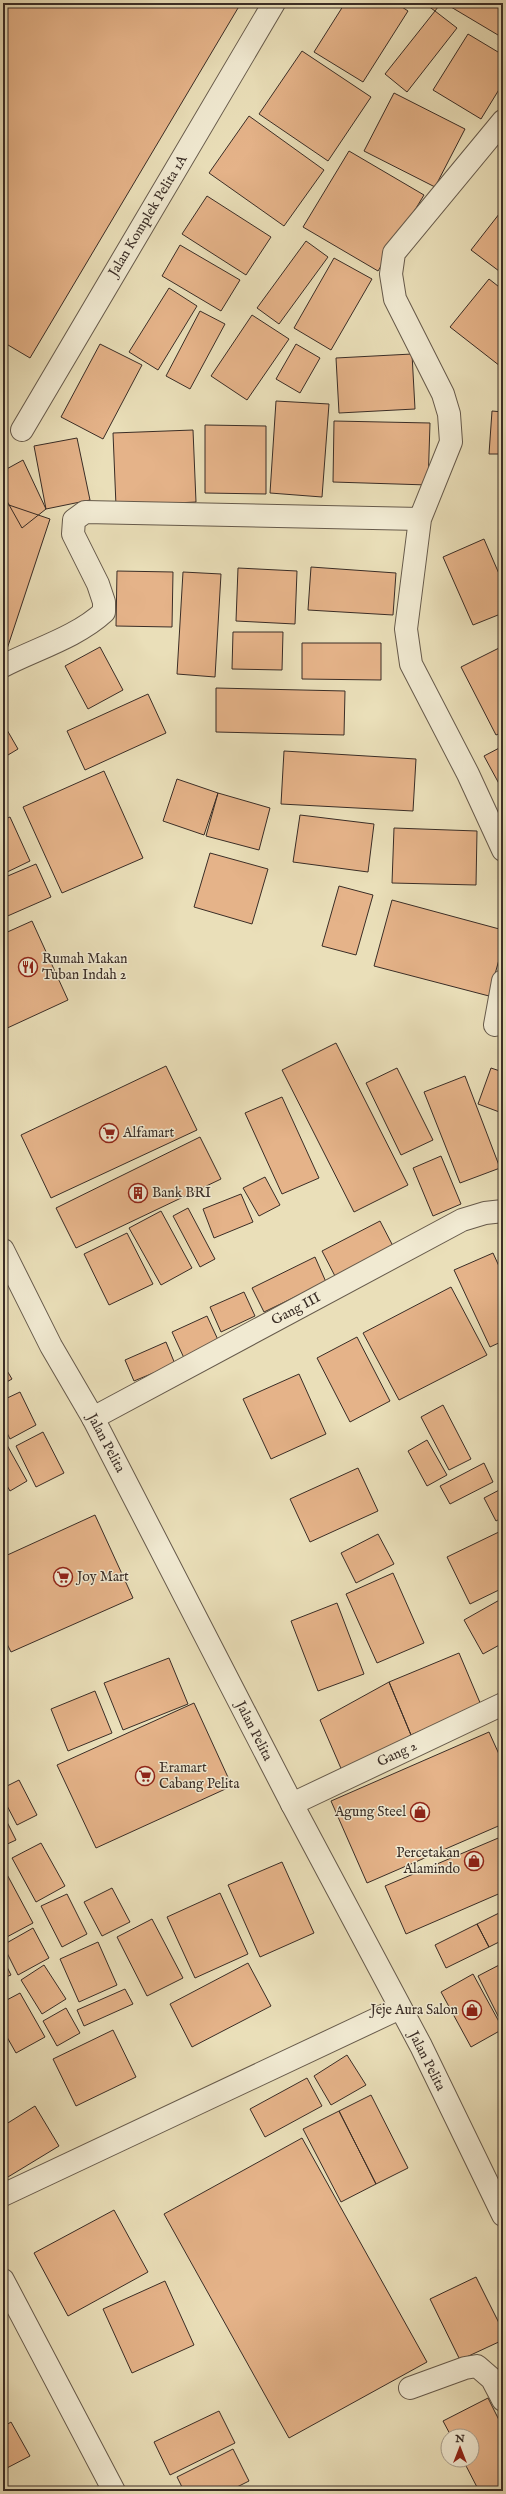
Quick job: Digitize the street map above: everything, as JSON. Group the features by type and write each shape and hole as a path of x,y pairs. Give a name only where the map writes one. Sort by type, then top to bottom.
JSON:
{"street":[{"name":"Jalan Komplek Pelita 1A","path":"22,430 274,3"},
{"path":"501,129 394,253 391,274 395,299 443,394 449,414 451,442 420,519 406,628 412,664 468,774 503,850"},
{"path":"3,666 76,632 93,622 104,612 104,602 98,584 73,534 74,520 85,512 420,519"},
{"path":"495,1025 503,981"},
{"name":"Gang III","path":"93,1418 462,1220 485,1212 503,1211"},
{"name":"Jalan Pelita","path":"3,1250 50,1346 93,1418 292,1804 421,2046 503,2215"},
{"name":"Gang 2","path":"292,1804 503,1704"},
{"path":"3,2195 400,2008"},
{"path":"3,2280 111,2490"},
{"path":"410,2388 465,2368 477,2366 492,2379 503,2400"}],"building":[{"path":"3,3 241,3 30,358 3,342"},
{"path":"345,3 396,3 408,11 363,82 314,52"},
{"path":"424,3 441,3 435,11"},
{"path":"453,3 503,3 503,38 451,7"},
{"path":"435,11 457,28 407,92 385,74"},
{"path":"468,34 503,55 503,83 481,119 433,90"},
{"path":"302,51 371,97 328,161 259,114"},
{"path":"394,93 465,129 435,187 364,151"},
{"path":"249,116 324,170 284,226 209,173"},
{"path":"349,151 424,195 378,271 303,227"},
{"path":"207,196 271,237 246,275 182,234"},
{"path":"503,209 503,274 471,250"},
{"path":"306,241 328,257 279,324 257,308"},
{"path":"180,245 240,280 221,311 162,276"},
{"path":"334,258 372,279 331,350 294,328"},
{"path":"489,279 503,290 503,362 500,366 450,327"},
{"path":"169,288 197,306 158,370 129,352"},
{"path":"200,311 225,324 190,389 166,376"},
{"path":"252,315 289,339 247,400 211,376"},
{"path":"100,344 142,365 103,439 61,417"},
{"path":"296,344 320,358 300,393 276,379"},
{"path":"412,354 415,409 339,413 336,358"},
{"path":"276,401 329,404 322,497 270,493"},
{"path":"492,411 503,412 503,454 489,454"},
{"path":"334,421 430,423 428,485 333,482"},
{"path":"205,425 266,426 266,494 205,493"},
{"path":"193,430 196,502 116,506 113,433"},
{"path":"77,438 90,500 46,509 34,446"},
{"path":"23,460 46,509 22,528 3,494 3,471"},
{"path":"3,503 50,519 6,652 3,651"},
{"path":"484,539 503,583 503,613 473,625 443,557"},
{"path":"311,567 396,573 393,615 308,610"},
{"path":"238,568 297,571 295,624 236,621"},
{"path":"117,571 173,572 172,627 116,626"},
{"path":"183,572 221,574 215,677 177,674"},
{"path":"233,632 283,632 282,670 232,669"},
{"path":"302,643 381,643 381,680 302,679"},
{"path":"503,646 503,732 496,735 461,667"},
{"path":"100,647 123,690 88,709 65,666"},
{"path":"216,688 345,691 344,735 216,732"},
{"path":"148,694 166,733 85,770 67,731"},
{"path":"3,723 18,749 3,758"},
{"path":"503,746 503,791 484,756"},
{"path":"284,751 416,759 413,811 281,804"},
{"path":"104,771 143,858 62,893 23,807"},
{"path":"177,779 218,793 204,835 163,821"},
{"path":"218,793 270,808 259,850 206,836"},
{"path":"300,815 374,824 368,872 293,862"},
{"path":"10,817 30,861 3,874 3,820"},
{"path":"394,828 477,831 476,885 392,883"},
{"path":"210,853 268,869 252,924 194,907"},
{"path":"36,864 51,897 3,918 3,878"},
{"path":"339,886 373,895 356,955 322,946"},
{"path":"392,900 503,930 503,945 489,996 374,966"},
{"name":"Rumah Makan Tuban Indah 2","path":"32,921 68,1000 3,1030 3,934"},
{"path":"336,1043 408,1185 354,1212 282,1070"},
{"name":"Alfamart","path":"166,1066 197,1130 51,1198 21,1135"},
{"path":"397,1068 433,1140 401,1155 366,1083"},
{"path":"491,1068 503,1072 502,1113 478,1104"},
{"path":"465,1076 500,1168 460,1183 424,1092"},
{"path":"282,1097 319,1178 282,1194 245,1113"},
{"name":"Bank BRI","path":"200,1137 221,1179 76,1248 56,1208"},
{"path":"441,1156 461,1204 433,1216 413,1168"},
{"path":"265,1177 280,1205 259,1216 243,1188"},
{"path":"241,1194 253,1222 214,1238 203,1209"},
{"path":"188,1208 215,1259 200,1267 173,1216"},
{"path":"161,1211 192,1268 161,1285 129,1228"},
{"path":"380,1221 394,1248 336,1278 322,1251"},
{"path":"127,1233 153,1284 109,1305 84,1254"},
{"path":"493,1253 503,1275 503,1341 490,1347 454,1270"},
{"path":"315,1257 326,1282 264,1312 252,1288"},
{"path":"451,1287 487,1355 399,1400 363,1333"},
{"path":"244,1292 255,1316 221,1332 210,1307"},
{"path":"207,1316 219,1342 184,1358 172,1332"},
{"path":"357,1337 390,1401 350,1422 317,1358"},
{"path":"166,1342 175,1364 134,1381 125,1360"},
{"path":"3,1364 12,1379 3,1384"},
{"path":"299,1374 326,1434 271,1459 243,1399"},
{"path":"20,1392 36,1425 10,1439 3,1425 3,1400"},
{"path":"443,1405 471,1459 449,1470 421,1417"},
{"path":"43,1432 64,1473 36,1487 16,1446"},
{"path":"3,1438 27,1481 10,1491 3,1479"},
{"path":"427,1440 447,1475 427,1486 408,1451"},
{"path":"484,1463 493,1482 450,1504 440,1486"},
{"path":"358,1468 378,1511 310,1542 290,1499"},
{"path":"503,1488 503,1517 496,1521 484,1498"},
{"name":"Joy Mart","path":"95,1515 133,1598 11,1652 3,1636 3,1557"},
{"path":"503,1530 503,1588 470,1604 447,1557"},
{"path":"378,1534 394,1564 356,1583 341,1553"},
{"path":"393,1573 424,1643 377,1663 346,1594"},
{"path":"503,1598 503,1643 483,1654 464,1620"},
{"path":"337,1603 364,1674 318,1691 291,1621"},
{"path":"459,1653 481,1705 411,1735 389,1682"},
{"path":"169,1658 188,1704 123,1730 104,1683"},
{"path":"389,1682 411,1735 343,1773 320,1720"},
{"path":"95,1691 112,1733 68,1751 51,1709"},
{"name":"Eramart Cabang Pelita","path":"194,1703 232,1786 96,1848 57,1765"},
{"name":"Agung Steel","path":"489,1732 503,1763 503,1824 367,1883 331,1801"},
{"path":"19,1780 37,1815 17,1825 3,1798 3,1788"},
{"path":"3,1814 16,1840 3,1846"},
{"name":"Percetakan Alamindo","path":"503,1836 503,1892 406,1934 385,1886"},
{"path":"41,1843 65,1886 36,1902 12,1858"},
{"path":"282,1862 314,1933 260,1957 228,1885"},
{"path":"3,1867 33,1923 3,1939"},
{"path":"112,1888 130,1922 102,1936 84,1902"},
{"path":"220,1893 248,1954 195,1978 167,1917"},
{"path":"67,1894 87,1934 62,1947 41,1906"},
{"path":"503,1911 503,1940 489,1947 477,1924"},
{"path":"152,1919 183,1978 147,1996 117,1937"},
{"path":"477,1924 489,1947 446,1968 435,1945"},
{"path":"33,1928 49,1958 18,1975 3,1945"},
{"path":"98,1942 117,1985 79,2002 60,1959"},
{"path":"3,1959 11,1975 3,1978"},
{"path":"248,1963 271,2006 192,2047 170,2004"},
{"path":"503,1963 503,2026 478,1976"},
{"path":"44,1965 66,1999 42,2014 21,1980"},
{"name":"Jeje Aura Salon","path":"473,1974 503,2029 471,2047 441,1992"},
{"path":"125,1989 133,2004 84,2026 77,2010"},
{"path":"20,1993 45,2037 16,2053 3,2030 3,2002"},
{"path":"66,2008 80,2033 57,2046 43,2021"},
{"path":"113,2030 136,2077 76,2106 53,2059"},
{"path":"347,2055 366,2085 331,2105 314,2076"},
{"path":"307,2078 322,2106 265,2137 250,2109"},
{"path":"371,2095 408,2168 376,2184 339,2111"},
{"path":"35,2106 59,2146 3,2180 3,2126"},
{"path":"339,2111 376,2184 341,2202 303,2129"},
{"path":"302,2138 427,2362 289,2438 164,2214"},
{"path":"114,2210 148,2272 68,2316 34,2253"},
{"path":"476,2277 503,2331 503,2340 460,2360 430,2299"},
{"path":"165,2281 194,2345 132,2373 103,2309"},
{"path":"488,2398 503,2428 503,2491 479,2491 467,2468 480,2468 480,2428 447,2428 443,2421"},
{"path":"219,2411 235,2443 170,2475 154,2442"},
{"path":"11,2422 30,2456 5,2469 3,2427"},
{"path":"233,2449 249,2481 229,2491 184,2491 177,2477"}],"place":[{"name":"Rumah Makan Tuban Indah 2","path":"28,967"},
{"name":"Alfamart","path":"109,1133"},
{"name":"Bank BRI","path":"138,1193"},
{"name":"Joy Mart","path":"63,1577"},
{"name":"Eramart Cabang Pelita","path":"145,1776"},
{"name":"Agung Steel","path":"420,1812"},
{"name":"Percetakan Alamindo","path":"474,1861"},
{"name":"Jeje Aura Salon","path":"472,2010"}]}
